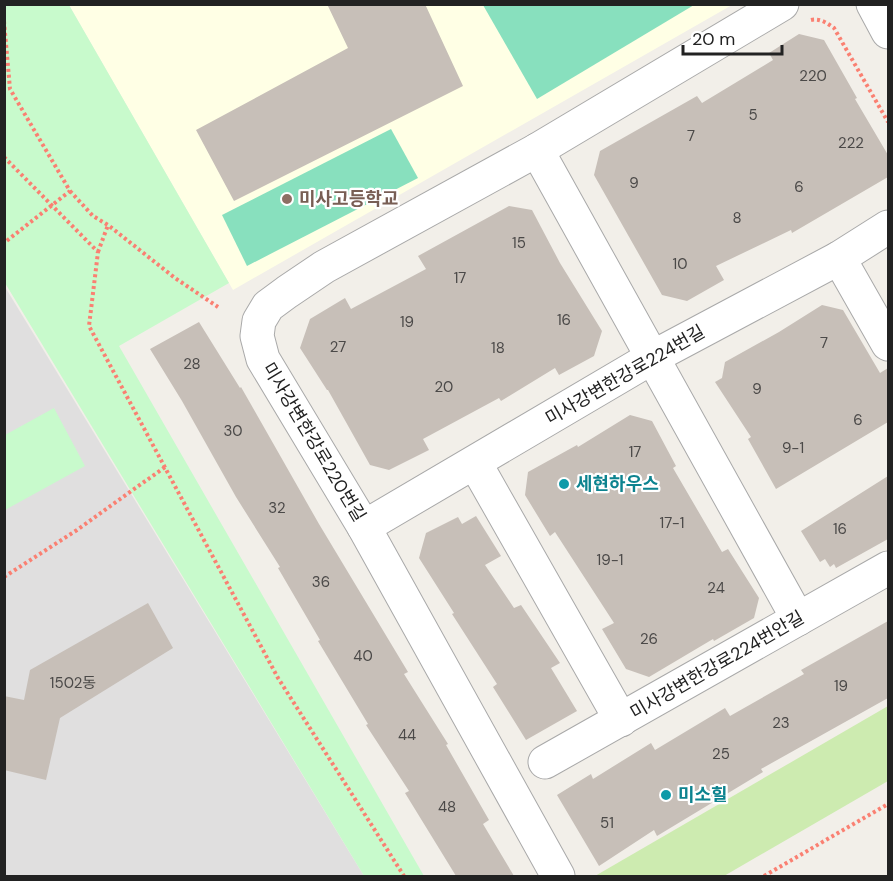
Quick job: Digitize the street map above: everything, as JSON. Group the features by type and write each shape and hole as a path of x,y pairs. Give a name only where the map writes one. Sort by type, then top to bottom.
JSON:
{"street":[{"path":"873,4 888,32"},
{"name":"미사강변한강로220번길","path":"558,876 364,526 263,359 257,336 258,321 268,306 324,267 537,150 795,13"},
{"path":"537,150 798,619"},
{"name":"미사강변한강로224번길","path":"364,526 653,357 839,258 888,227"},
{"path":"839,258 888,344"},
{"path":"475,463 621,720"},
{"name":"미사강변한강로224번안길","path":"545,762 888,568"}],"path":[{"path":"795,13 817,19 834,28 888,122"},
{"path":"4,21 10,89 70,191 93,216 108,225 175,278 218,307"},
{"path":"4,157 98,252"},
{"path":"4,243 70,191"},
{"path":"108,225 98,252 89,326 278,678 404,876"},
{"path":"4,577 77,530 165,468"},
{"path":"764,876 888,804"}],"shaded area":[{"name":"미사고등학교","path":"69,5 732,5 233,290"},
{"path":"5,287 364,876 5,876"}],"green space":[{"path":"5,4 69,5 229,283 119,346 424,876 364,876 5,283"},
{"path":"483,5 694,5 537,99"},
{"path":"391,129 418,178 247,266 222,215"},
{"path":"54,408 85,466 5,510 5,435"},
{"path":"888,706 888,781 724,876 595,876"}],"building":[{"path":"327,4 425,4 463,86 234,201 196,130 348,48"},
{"path":"799,34 824,40 888,155 888,177 792,233 791,230 716,266 724,280 687,301 662,295 594,175 600,151 697,96 702,103 773,60 769,53"},
{"path":"509,206 532,210 560,263 602,331 594,356 559,375 555,368 501,401 499,398 423,439 429,450 389,470 370,465 328,390 300,348 310,319 345,298 351,309 426,269 418,256"},
{"path":"822,305 843,310 880,373 888,368 888,422 776,489 748,439 751,437 715,382 722,378 725,362"},
{"path":"199,322 241,387 319,524 408,672 404,674 448,744 446,745 489,820 483,824 514,876 456,876 405,793 409,791 366,725 368,724 318,641 320,640 278,568 280,567 236,497 150,349"},
{"path":"630,415 652,421 676,466 673,468 722,552 728,549 759,598 754,618 649,677 626,669 602,629 614,623 555,532 550,536 525,495 528,472 577,445 578,447"},
{"path":"888,476 888,539 836,568 834,564 830,567 825,559 820,562 801,531"},
{"path":"476,516 501,556 485,565 514,608 521,605 560,663 551,668 577,711 526,740 493,687 497,684 419,558 426,533 458,517 462,524"},
{"path":"148,603 173,648 60,718 46,780 4,770 4,696 24,700 30,670"},
{"path":"888,621 888,698 761,769 763,772 657,836 654,830 599,866 557,795 591,774 593,779 651,743 655,750 725,708 730,716 804,674 801,670"}],"place":[{"name":"미사고등학교","path":"287,199"},
{"name":"세현하우스","path":"564,484"},
{"name":"미소힐","path":"666,795"}]}
